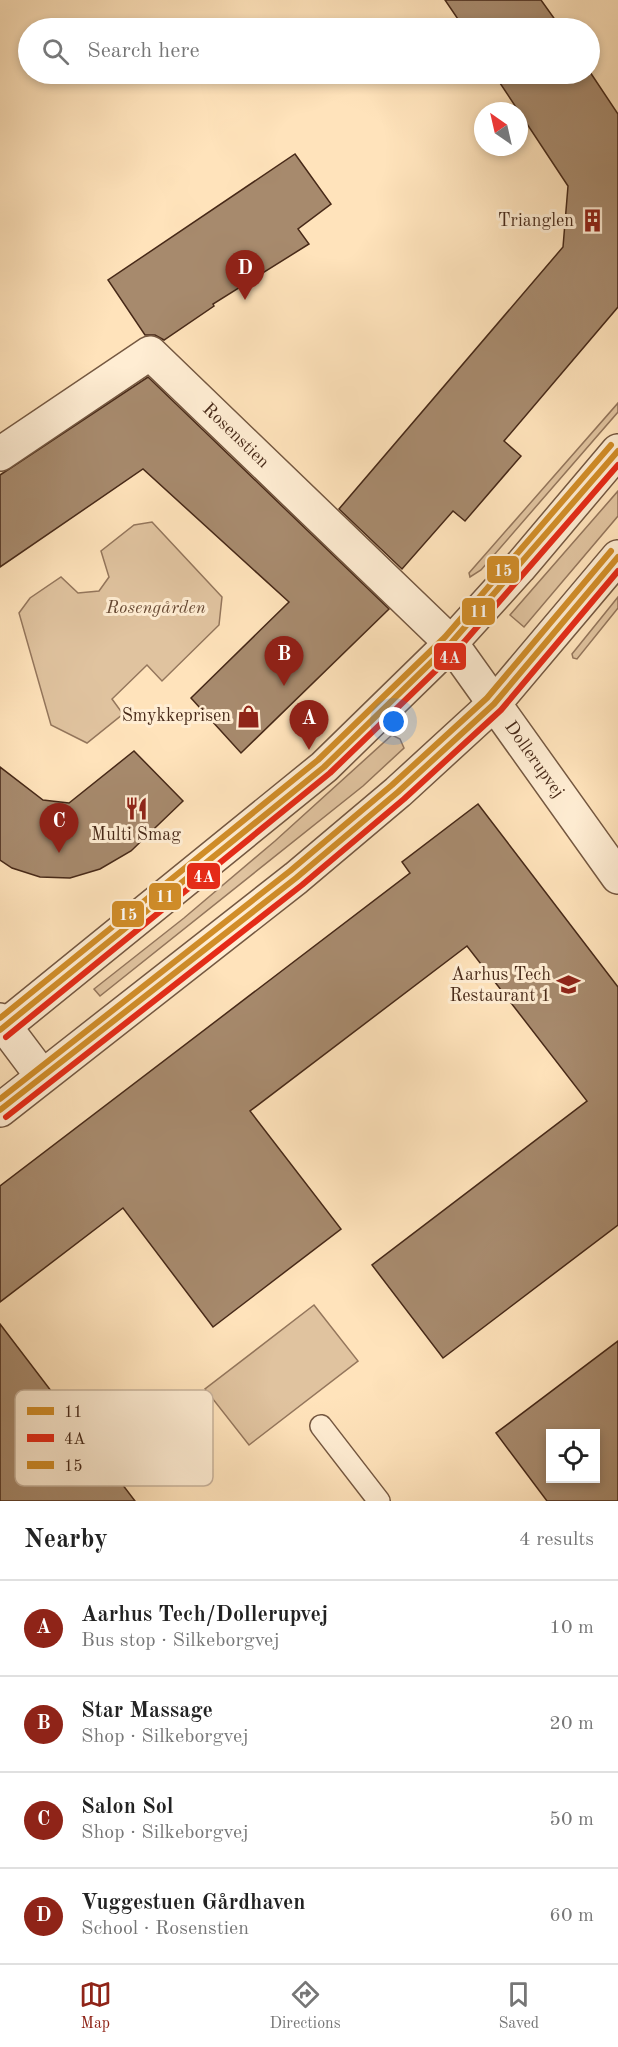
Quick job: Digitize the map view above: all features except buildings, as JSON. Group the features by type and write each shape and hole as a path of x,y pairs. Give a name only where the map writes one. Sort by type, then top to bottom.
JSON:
{"street":[{"name":"Rosenstien","path":"0,454 150,353 451,643"},
{"path":"42,1076 2,1026 324,767 451,643 519,568 618,451"},
{"path":"0,1110 296,878 398,792 494,704 618,557"},
{"name":"Dollerupvej","path":"451,643 618,876"}],"lane":[{"path":"321,1426 379,1501"}],"green space":[{"path":"618,403 618,412 481,570 470,577 469,573"},
{"path":"618,491 618,516 524,627 510,615"},
{"name":"Rosengården","path":"152,522 222,597 219,625 162,681 147,665 112,699 123,714 87,743 51,725 19,613 30,598 61,577 78,593 99,591 109,577 101,551 134,525"},
{"path":"618,597 618,608 577,659 573,658 572,654"},
{"path":"392,735 400,739 404,748 363,786 100,996 94,989 184,918 275,841"},
{"path":"314,1305 358,1361 249,1445 213,1399 213,1390 205,1389"}],"transit line":[{"name":"15","path":"0,1018 318,760 445,637 611,445"},
{"name":"11","path":"0,1030 324,767 451,643 618,451"},
{"name":"4A","path":"6,1037 330,773 458,649 618,465"},
{"name":"15","path":"0,1099 290,871 392,785 487,698 611,551"},
{"name":"11","path":"0,1110 296,878 398,792 494,704 618,557"},
{"name":"4A","path":"6,1117 302,885 404,799 501,710 618,571"}],"place":[{"name":"Trianglen","path":"592,221"},
{"name":"Vuggestuen Gårdhaven","path":"245,300"},
{"name":"Star Massage","path":"284,686"},
{"name":"Smykkeprisen","path":"249,716"},
{"name":"Aarhus Tech/Dollerupvej","path":"309,750"},
{"name":"Multi Smag","path":"136,809"},
{"name":"Salon Sol","path":"59,853"},
{"name":"Aarhus Tech Restaurant 1","path":"569,985"}]}
